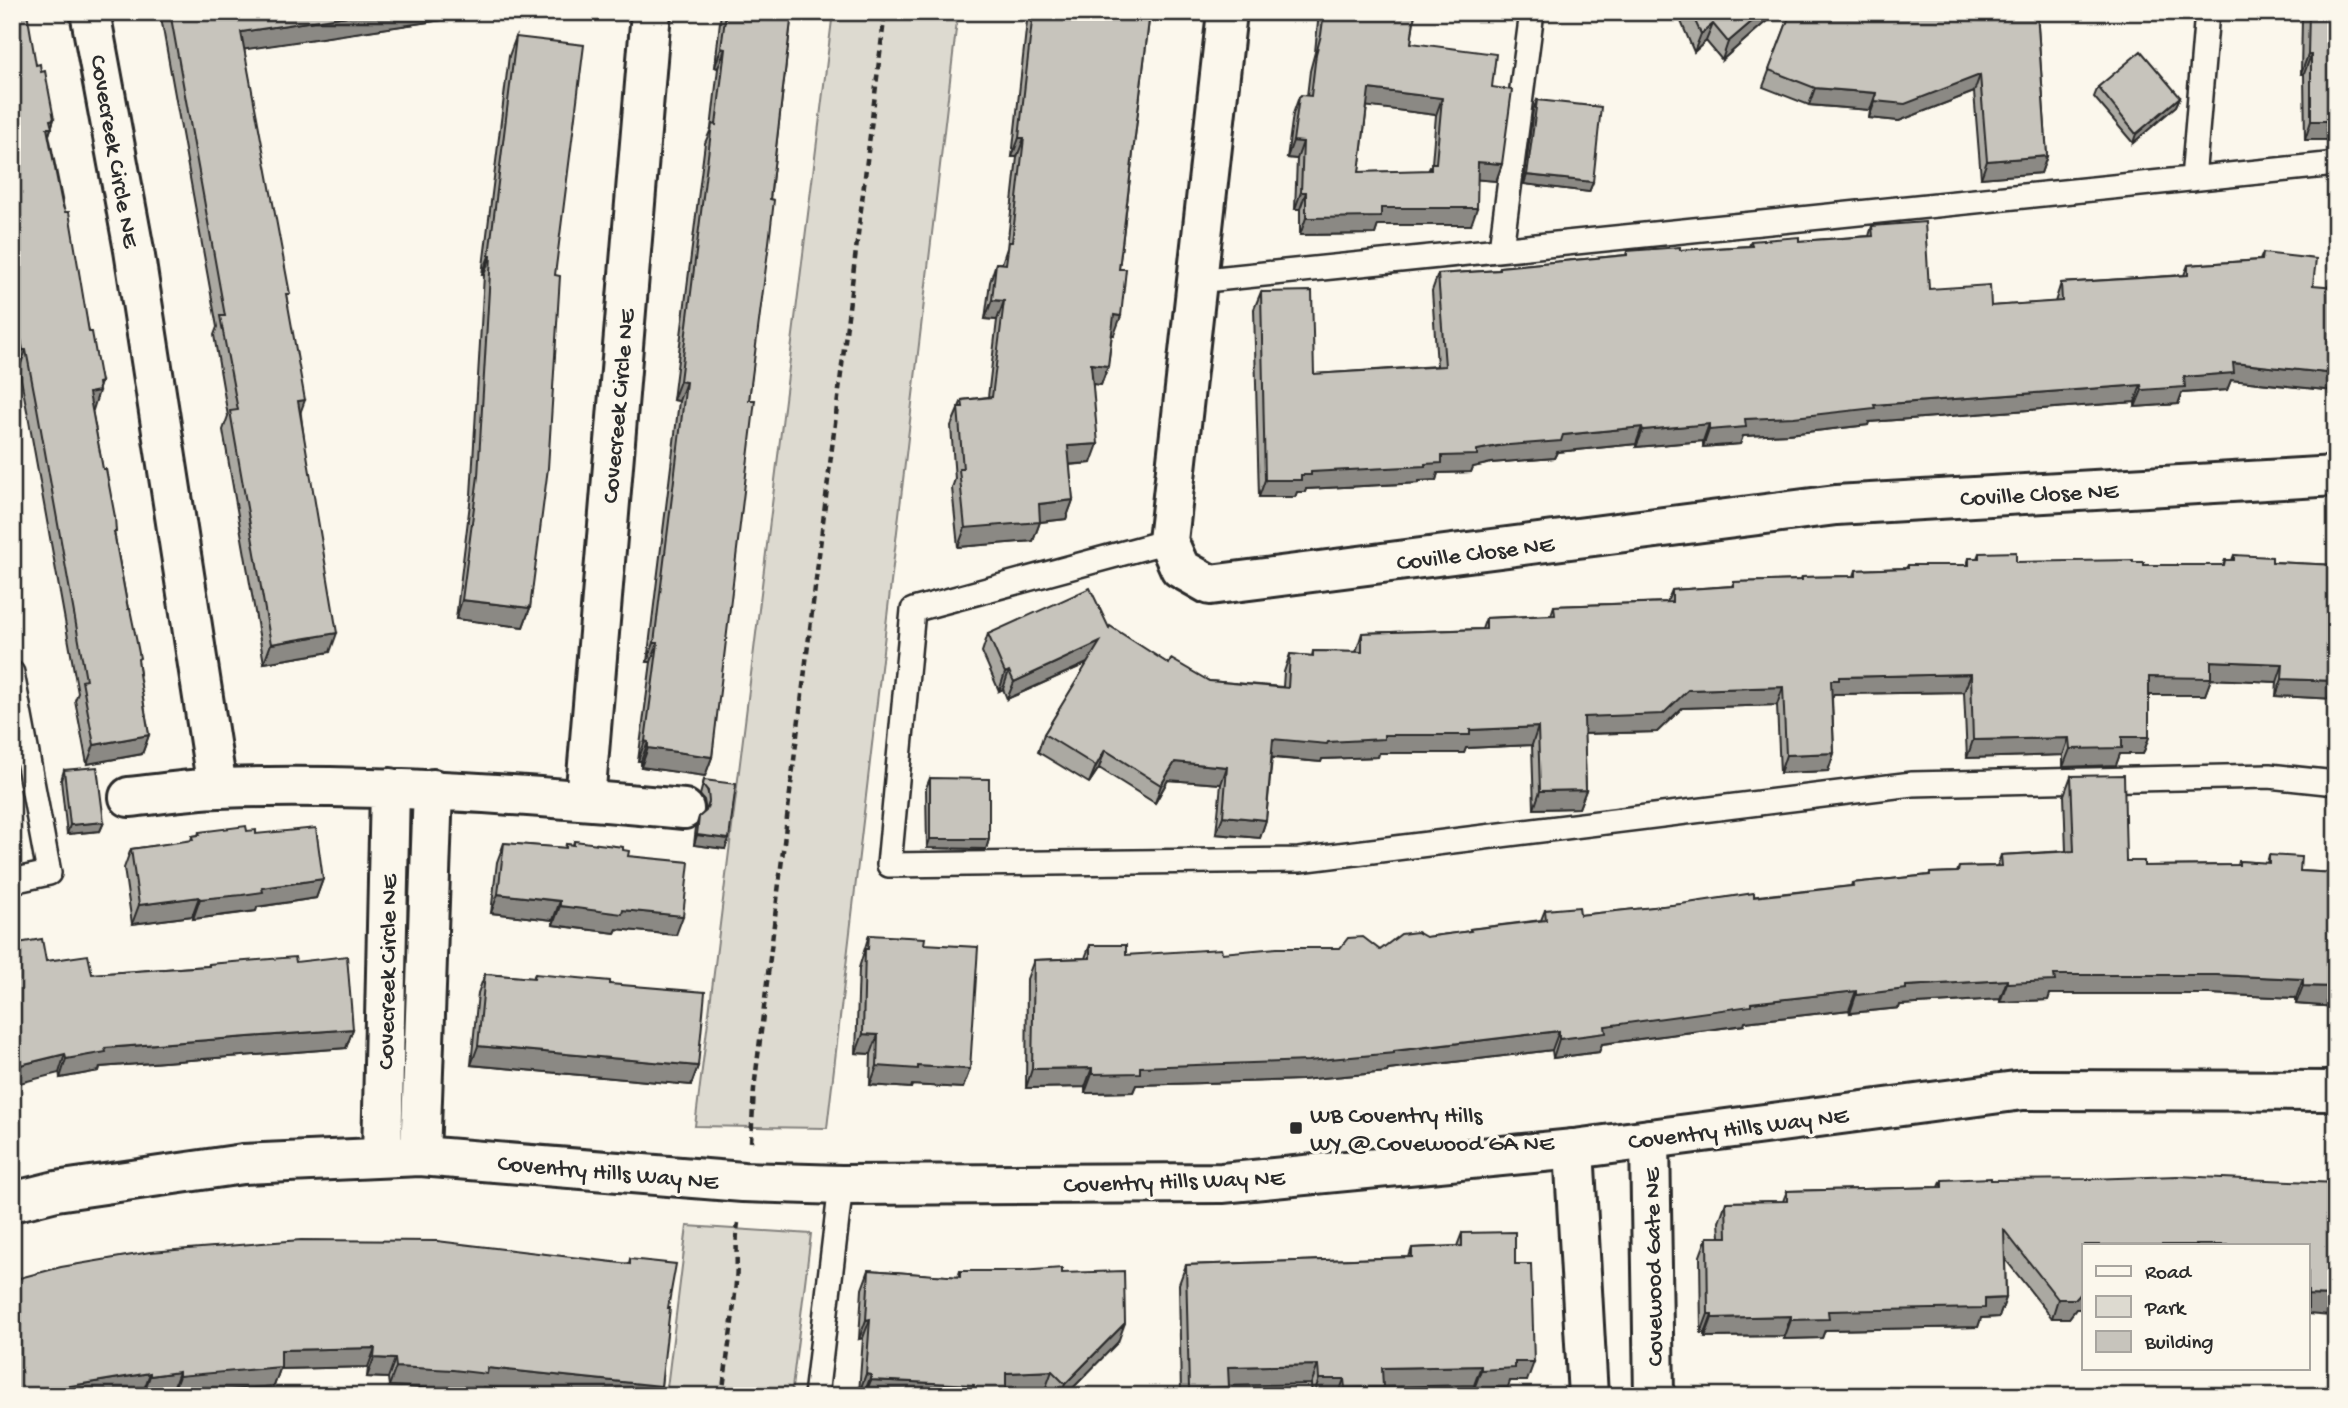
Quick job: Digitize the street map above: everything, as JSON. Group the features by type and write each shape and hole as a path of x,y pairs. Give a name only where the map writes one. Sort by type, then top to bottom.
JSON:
{"street":[{"name":"Covecreek Circle NE","path":"90,12 134,250 217,788"},
{"name":"Covecreek Circle NE","path":"585,800 651,12"},
{"path":"1168,541 1227,12"},
{"name":"Coville Close NE","path":"1168,541 1180,568 1210,585 1836,506 2336,476"},
{"path":"129,797 217,788 390,788 684,809"},
{"name":"Covecreek Circle NE","path":"382,1157 390,788"},
{"name":"Covecreek Circle NE","path":"419,1156 433,789"},
{"name":"Coventry Hills Way NE","path":"12,1202 56,1191 243,1164 419,1156 743,1182 841,1185 1223,1183 1574,1149 2023,1090 2336,1091"},
{"name":"Covewood Gate NE","path":"1650,1139 1654,1396"},
{"path":"1574,1149 1588,1396"}],"lane":[{"path":"1501,249 1532,12"},
{"path":"2193,178 2207,12"},
{"path":"1196,281 2336,164"},
{"path":"1168,541 913,610 889,865 1299,860 1912,783 2269,776 2336,783"},
{"path":"12,673 49,873 12,881"},
{"path":"816,1396 841,1185"}],"path":[{"path":"722,1396 738,1261 735,1246 751,1144 756,1075 885,12"}],"green space":[{"path":"833,12 958,12 827,1128 695,1126"},
{"path":"687,1226 811,1234 791,1396 666,1396"}],"building":[{"path":"12,12 27,12 36,65 40,64 41,72 45,71 54,119 50,120 52,128 47,128 62,204 65,212 69,212 89,332 92,332 101,382 98,383 99,391 89,393 115,517 114,532 128,609 140,658 139,674 149,735 94,745 82,681 86,680 36,402 12,289"},
{"path":"170,12 373,12 241,32 290,294 286,294 305,400 298,401 337,633 271,644 230,411 238,410 220,316 225,316"},
{"path":"726,12 792,12 770,199 774,200 749,400 755,400 712,757 648,748 648,742 645,741 658,643 654,643 686,382 680,381 712,124 716,125 725,49 721,48"},
{"path":"1033,12 1150,12 1119,269 1126,269 1121,316 1114,315 1108,366 1091,364 1098,444 1068,446 1073,500 1039,504 1040,522 965,528 959,469 963,469 958,407 963,407 962,400 992,397 1004,301 992,300 996,263 1006,264 1009,242 1012,242 1024,138 1019,138"},
{"path":"1324,12 1415,12 1411,43 1496,54 1492,87 1512,90 1502,164 1478,162 1477,208 1381,208 1381,217 1306,218 1306,192 1301,192 1303,142 1293,141 1299,97 1311,96","holes":["1369,89 1442,98 1436,163 1431,163 1431,170 1359,172"]},
{"path":"1691,12 1763,12 1728,42 1713,24 1701,34"},
{"path":"1791,12 2037,12 2047,156 1987,161 1980,75 1905,104 1875,101 1876,93 1815,88 1769,70"},
{"path":"2309,12 2336,12 2336,121 2311,121"},
{"path":"516,37 584,45 555,275 560,276 548,468 530,608 462,600 478,476 489,256"},
{"path":"2141,51 2180,97 2136,134 2098,87"},
{"path":"1537,100 1601,107 1593,182 1527,175"},
{"path":"1925,222 1929,289 1990,285 1991,306 2062,301 2061,283 2188,275 2188,265 2262,260 2263,253 2316,259 2313,285 2336,287 2336,374 2233,363 2234,373 2184,377 2185,387 2142,390 2141,385 1874,405 1875,408 1794,417 1745,419 1746,427 1709,430 1709,424 1643,430 1642,427 1563,435 1561,441 1497,446 1477,450 1477,455 1442,456 1442,463 1425,466 1311,472 1311,475 1301,475 1301,480 1265,480 1261,292 1312,291 1314,374 1445,366 1438,274 1500,270 1500,267 1627,255 1627,251 1752,246 1751,241 1799,237 1799,241 1873,236 1872,226"},
{"path":"2016,552 2016,562 2133,560 2144,562 2144,565 2224,565 2225,560 2234,560 2234,555 2272,557 2272,562 2336,565 2336,681 2282,679 2283,664 2211,661 2211,678 2149,677 2149,737 2122,737 2122,748 2070,749 2069,738 1973,740 1971,674 1839,677 1839,680 1831,680 1834,753 1786,755 1783,687 1688,690 1663,714 1584,717 1586,790 1540,791 1538,727 1470,730 1470,735 1384,735 1384,739 1327,744 1273,739 1266,820 1223,816 1227,767 1175,762 1161,785 1105,750 1096,766 1044,734 1100,642 1014,682 1009,671 1005,673 988,634 1090,588 1109,628 1110,626 1169,664 1171,659 1209,681 1288,688 1290,654 1313,656 1313,651 1362,652 1362,633 1486,629 1486,618 1555,615 1554,606 1672,602 1672,590 1734,586 1734,582 1856,576 1856,570 1908,568 1908,565 1969,565 1969,558 1979,558 1979,553"},
{"path":"97,767 104,822 70,825 64,770"},
{"path":"2124,775 2126,861 2144,861 2144,866 2239,865 2239,861 2269,863 2269,855 2301,857 2300,871 2336,873 2336,987 2303,986 2303,979 2217,975 2054,975 2055,981 2007,983 2007,980 1906,986 1906,989 1856,995 1856,991 1751,1003 1751,1006 1605,1026 1606,1033 1559,1039 1559,1031 1394,1053 1308,1061 1140,1067 1140,1073 1092,1074 1092,1068 1032,1069 1034,960 1090,958 1090,945 1126,945 1126,955 1221,949 1222,953 1277,948 1340,948 1348,938 1363,937 1380,950 1401,934 1417,932 1426,937 1546,920 1545,910 1579,907 1580,915 1754,893 1754,897 1853,886 1852,883 1958,872 1959,867 2002,866 2001,855 2074,851 2071,776"},
{"path":"930,778 989,779 989,839 930,839"},
{"path":"704,780 736,784 729,839 697,835 699,817 706,811 709,802"},
{"path":"246,826 247,831 256,830 256,834 316,828 323,879 262,888 263,892 242,895 199,897 139,905 131,849 193,840 192,836 200,835 199,832"},
{"path":"574,841 623,847 623,850 629,851 628,856 689,862 683,916 623,910 622,914 560,906 560,901 498,894 504,843 566,848 566,844 574,845"},
{"path":"869,935 925,938 924,944 978,947 970,1069 877,1066 878,1035 863,1034 865,949 868,949"},
{"path":"42,939 46,961 88,955 92,974 295,957 296,962 347,956 353,1029 105,1048 106,1052 66,1059 65,1054 12,1067 12,944"},
{"path":"485,974 534,978 535,974 705,992 698,1066 478,1046"},
{"path":"2177,1176 2336,1183 2336,1296 2310,1295 2310,1244 2082,1244 2082,1292 2076,1299 2058,1299 2004,1230 2006,1298 1985,1299 1985,1308 1828,1311 1829,1319 1791,1320 1791,1316 1712,1318 1712,1314 1708,1314 1707,1237 1727,1237 1726,1202 1787,1201 1787,1191 1942,1187 1942,1180"},
{"path":"1515,1232 1515,1264 1531,1264 1534,1362 1515,1362 1515,1368 1481,1370 1481,1366 1382,1368 1383,1387 1345,1388 1344,1379 1319,1379 1318,1365 1228,1367 1229,1387 1189,1389 1186,1265 1412,1257 1412,1248 1462,1246 1462,1233"},
{"path":"301,1240 437,1241 630,1264 630,1259 676,1264 668,1308 661,1386 488,1368 487,1374 396,1367 395,1359 374,1358 375,1348 281,1350 281,1367 179,1376 179,1372 150,1376 150,1373 64,1387 66,1392 53,1396 12,1396 12,1280 61,1267 150,1252"},
{"path":"1062,1268 1062,1273 1124,1271 1125,1323 1065,1384 1052,1371 1006,1373 1006,1394 974,1394 974,1385 871,1380 871,1375 866,1374 870,1319 866,1320 869,1270 960,1277 960,1271"}],"place":[{"name":"WB Coventry Hills WY @ Covewood GA NE","path":"1296,1128"}]}
